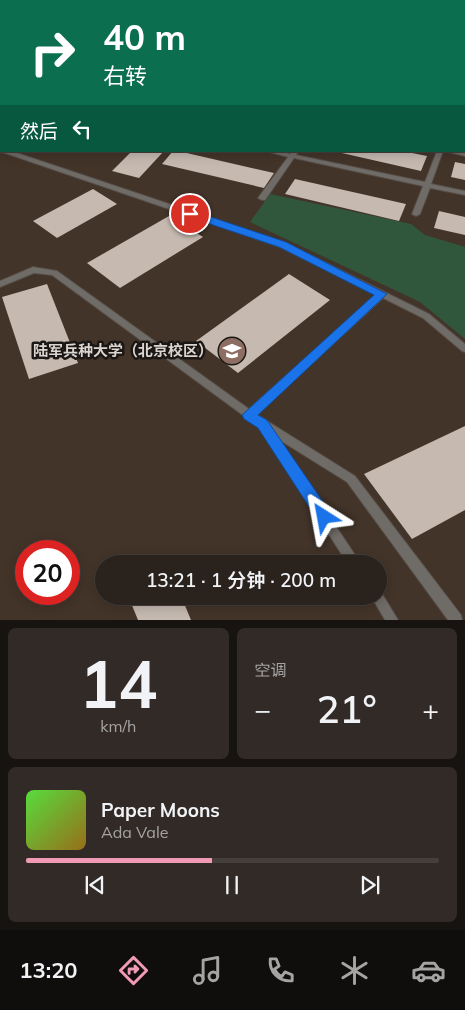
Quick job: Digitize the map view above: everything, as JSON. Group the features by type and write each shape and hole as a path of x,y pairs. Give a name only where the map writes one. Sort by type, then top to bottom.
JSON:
{"lane":[{"path":"8,152 283,245 426,316 465,349"},
{"path":"277,152 294,154 465,193"},
{"path":"416,214 440,152"},
{"path":"262,198 294,154"},
{"path":"0,284 33,270 54,272 249,415 351,479 456,620"},
{"path":"249,415 382,294"},
{"path":"262,424 349,555"},
{"path":"383,605 392,620"}],"shaded area":[{"name":"陆军兵种大学（北京校区）","path":"0,152 465,152 465,620 0,620"}],"green space":[{"path":"270,194 411,224 425,235 465,247 465,339 420,302 250,222"}],"building":[{"path":"131,152 163,152 139,178 112,171"},
{"path":"172,152 182,152 274,173 264,188 162,164"},
{"path":"337,152 407,152 427,156 421,171"},
{"path":"455,162 465,164 465,180 451,177"},
{"path":"295,179 406,204 399,221 285,194"},
{"path":"93,189 117,204 57,238 33,221"},
{"path":"439,211 465,217 465,235 434,228"},
{"path":"169,216 203,237 120,288 87,263"},
{"path":"289,274 330,300 238,373 196,341"},
{"path":"47,284 78,363 29,379 2,297"},
{"path":"465,426 465,510 412,539 364,474"},
{"path":"132,605 185,605 191,620 138,620"}],"place":[{"name":"陆军兵种大学（北京校区）","path":"232,351"}],"route":[{"path":"190,214 283,245 382,294 249,415 262,424 324,517"}]}
